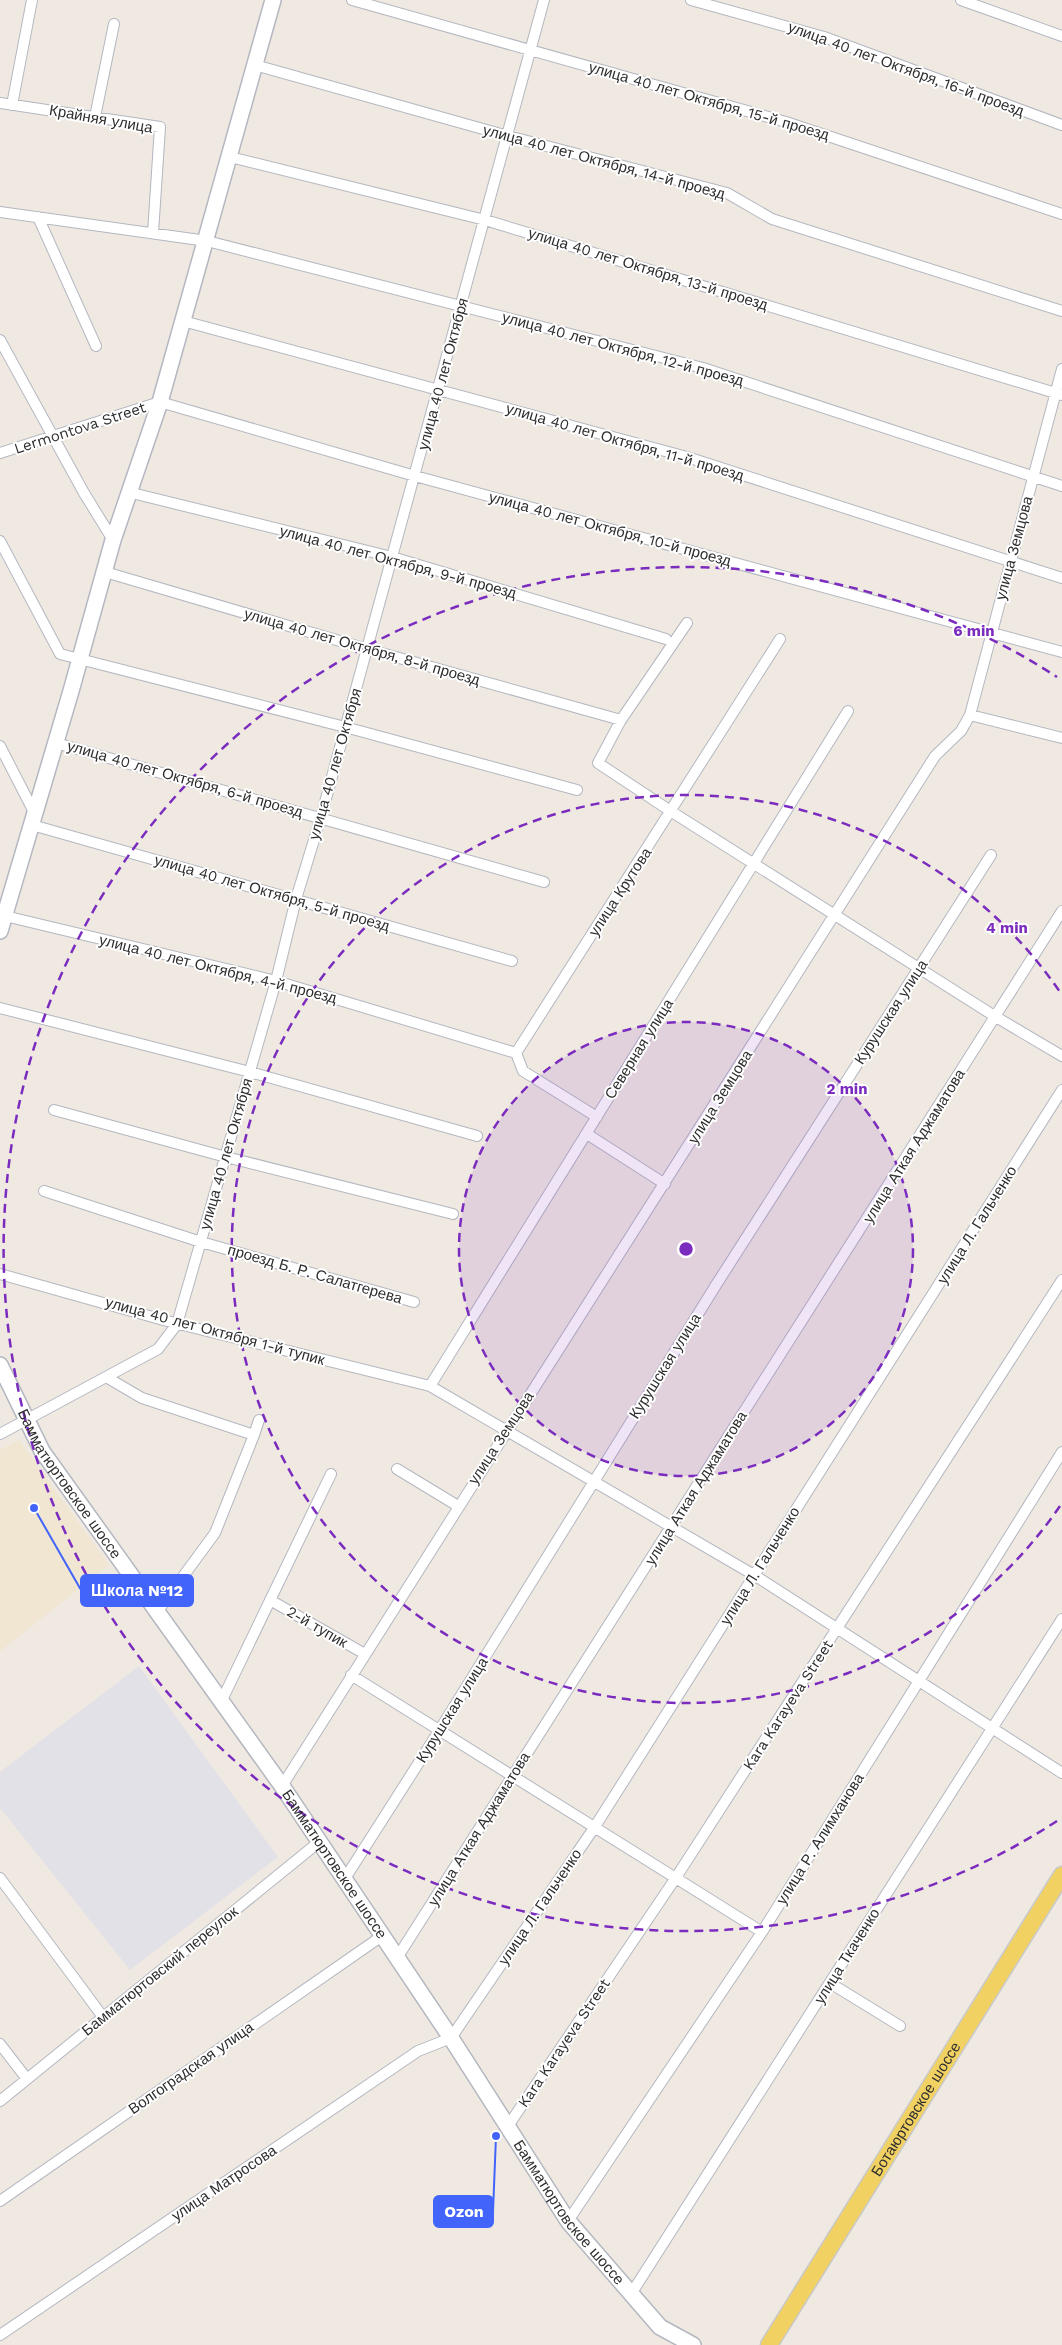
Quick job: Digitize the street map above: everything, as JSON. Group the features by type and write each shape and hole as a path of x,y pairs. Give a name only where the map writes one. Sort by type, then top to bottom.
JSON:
{"main road":[{"name":"Ботаюртовское шоссе","path":"769,2345 1062,1875"}],"street":[{"path":"12,105 32,0"},
{"path":"0,930 34,819 113,540 160,402 273,0"},
{"name":"улица 40 лет Октября, 15-й проезд","path":"352,0 786,122 1062,214"},
{"name":"улица 40 лет Октября","path":"0,1434 158,1349 177,1324 276,980 296,899 321,817 544,0"},
{"name":"улица 40 лет Октября, 16-й проезд","path":"691,0 824,37 1062,125"},
{"path":"961,0 1062,36"},
{"path":"95,117 114,24"},
{"name":"улица 40 лет Октября, 14-й проезд","path":"255,65 508,136 727,193 772,219 1062,311"},
{"name":"Крайняя улица","path":"0,103 160,127 152,233"},
{"name":"улица 40 лет Октября, 13-й проезд","path":"230,157 485,220 1058,394"},
{"name":"улица 40 лет Октября, 12-й проезд","path":"0,212 206,240 703,368 1062,486"},
{"path":"38,217 96,346"},
{"name":"улица 40 лет Октября, 11-й проезд","path":"183,321 687,457 1062,578"},
{"path":"0,340 113,540"},
{"name":"улица Земцова","path":"282,1786 935,756 961,731 970,715 1032,477 1058,394 1062,369"},
{"name":"Lermontova Street","path":"0,453 160,402"},
{"name":"улица 40 лет Октября, 10-й проезд","path":"160,402 415,476 992,631 1062,652"},
{"name":"улица 40 лет Октября, 9-й проезд","path":"128,492 392,557 666,639"},
{"path":"0,540 60,654 79,661 345,727 577,790"},
{"name":"улица 40 лет Октября, 8-й проезд","path":"105,572 367,649 620,720"},
{"path":"687,623 620,720 598,763 996,1017 1062,1056"},
{"name":"улица Крутова","path":"516,1053 672,812 780,639"},
{"name":"Северная улица","path":"430,1386 848,711"},
{"path":"970,715 1062,738"},
{"name":"улица 40 лет Октября, 6-й проезд","path":"56,743 544,882"},
{"path":"0,746 34,819"},
{"name":"улица 40 лет Октября, 5-й проезд","path":"34,819 296,899 512,961"},
{"name":"Курушская улица","path":"344,1880 439,1732 721,1277 991,855"},
{"name":"улица Аткая Аджаматова","path":"397,1958 1062,911"},
{"name":"улица 40 лет Октября, 4-й проезд","path":"5,916 276,980 516,1053"},
{"path":"0,1008 250,1072 477,1136"},
{"path":"516,1053 523,1071 597,1117"},
{"name":"улица Л. Гальченко","path":"451,2038 594,1828 1062,1090"},
{"path":"54,1110 226,1157 453,1214"},
{"path":"587,1134 665,1184"},
{"name":"проезд Б. Р. Салатгерева","path":"44,1191 201,1242 414,1302"},
{"name":"улица 40 лет Октября 1-й тупик","path":"0,1274 177,1324 430,1386 754,1575 1062,1773"},
{"name":"Kara Karayeva Street","path":"508,2126 675,1879 1062,1280"},
{"name":"Бамматюртовское шоссе","path":"0,1365 42,1451 282,1786 451,2038 568,2221 660,2327 693,2345"},
{"path":"106,1377 142,1398 254,1435"},
{"path":"157,1612 215,1533 259,1420"},
{"name":"улица Р. Алимханова","path":"568,2221 762,1932 1062,1452"},
{"path":"396,1470 458,1506"},
{"path":"221,1702 331,1474"},
{"name":"2-й тупик","path":"270,1600 364,1654"},
{"name":"улица Ткаченко","path":"631,2294 1062,1619"},
{"path":"352,1675 439,1732 513,1776 762,1932"},
{"name":"Бамматюртовский переулок","path":"0,2101 319,1842"},
{"path":"0,1878 103,2017"},
{"name":"Волгоградская улица","path":"0,2201 382,1936"},
{"path":"830,1983 900,2026"},
{"name":"улица Матросова","path":"0,2335 418,2051 451,2038"},
{"path":"0,2044 26,2079"}],"shaded area":[{"path":"19,1440 109,1565 0,1651 0,1450"},
{"path":"139,1666 278,1857 130,1970 0,1808 0,1772"}],"place":[{"name":"Школа №12","path":"34,1508"},
{"name":"Ozon","path":"496,2136"}]}
